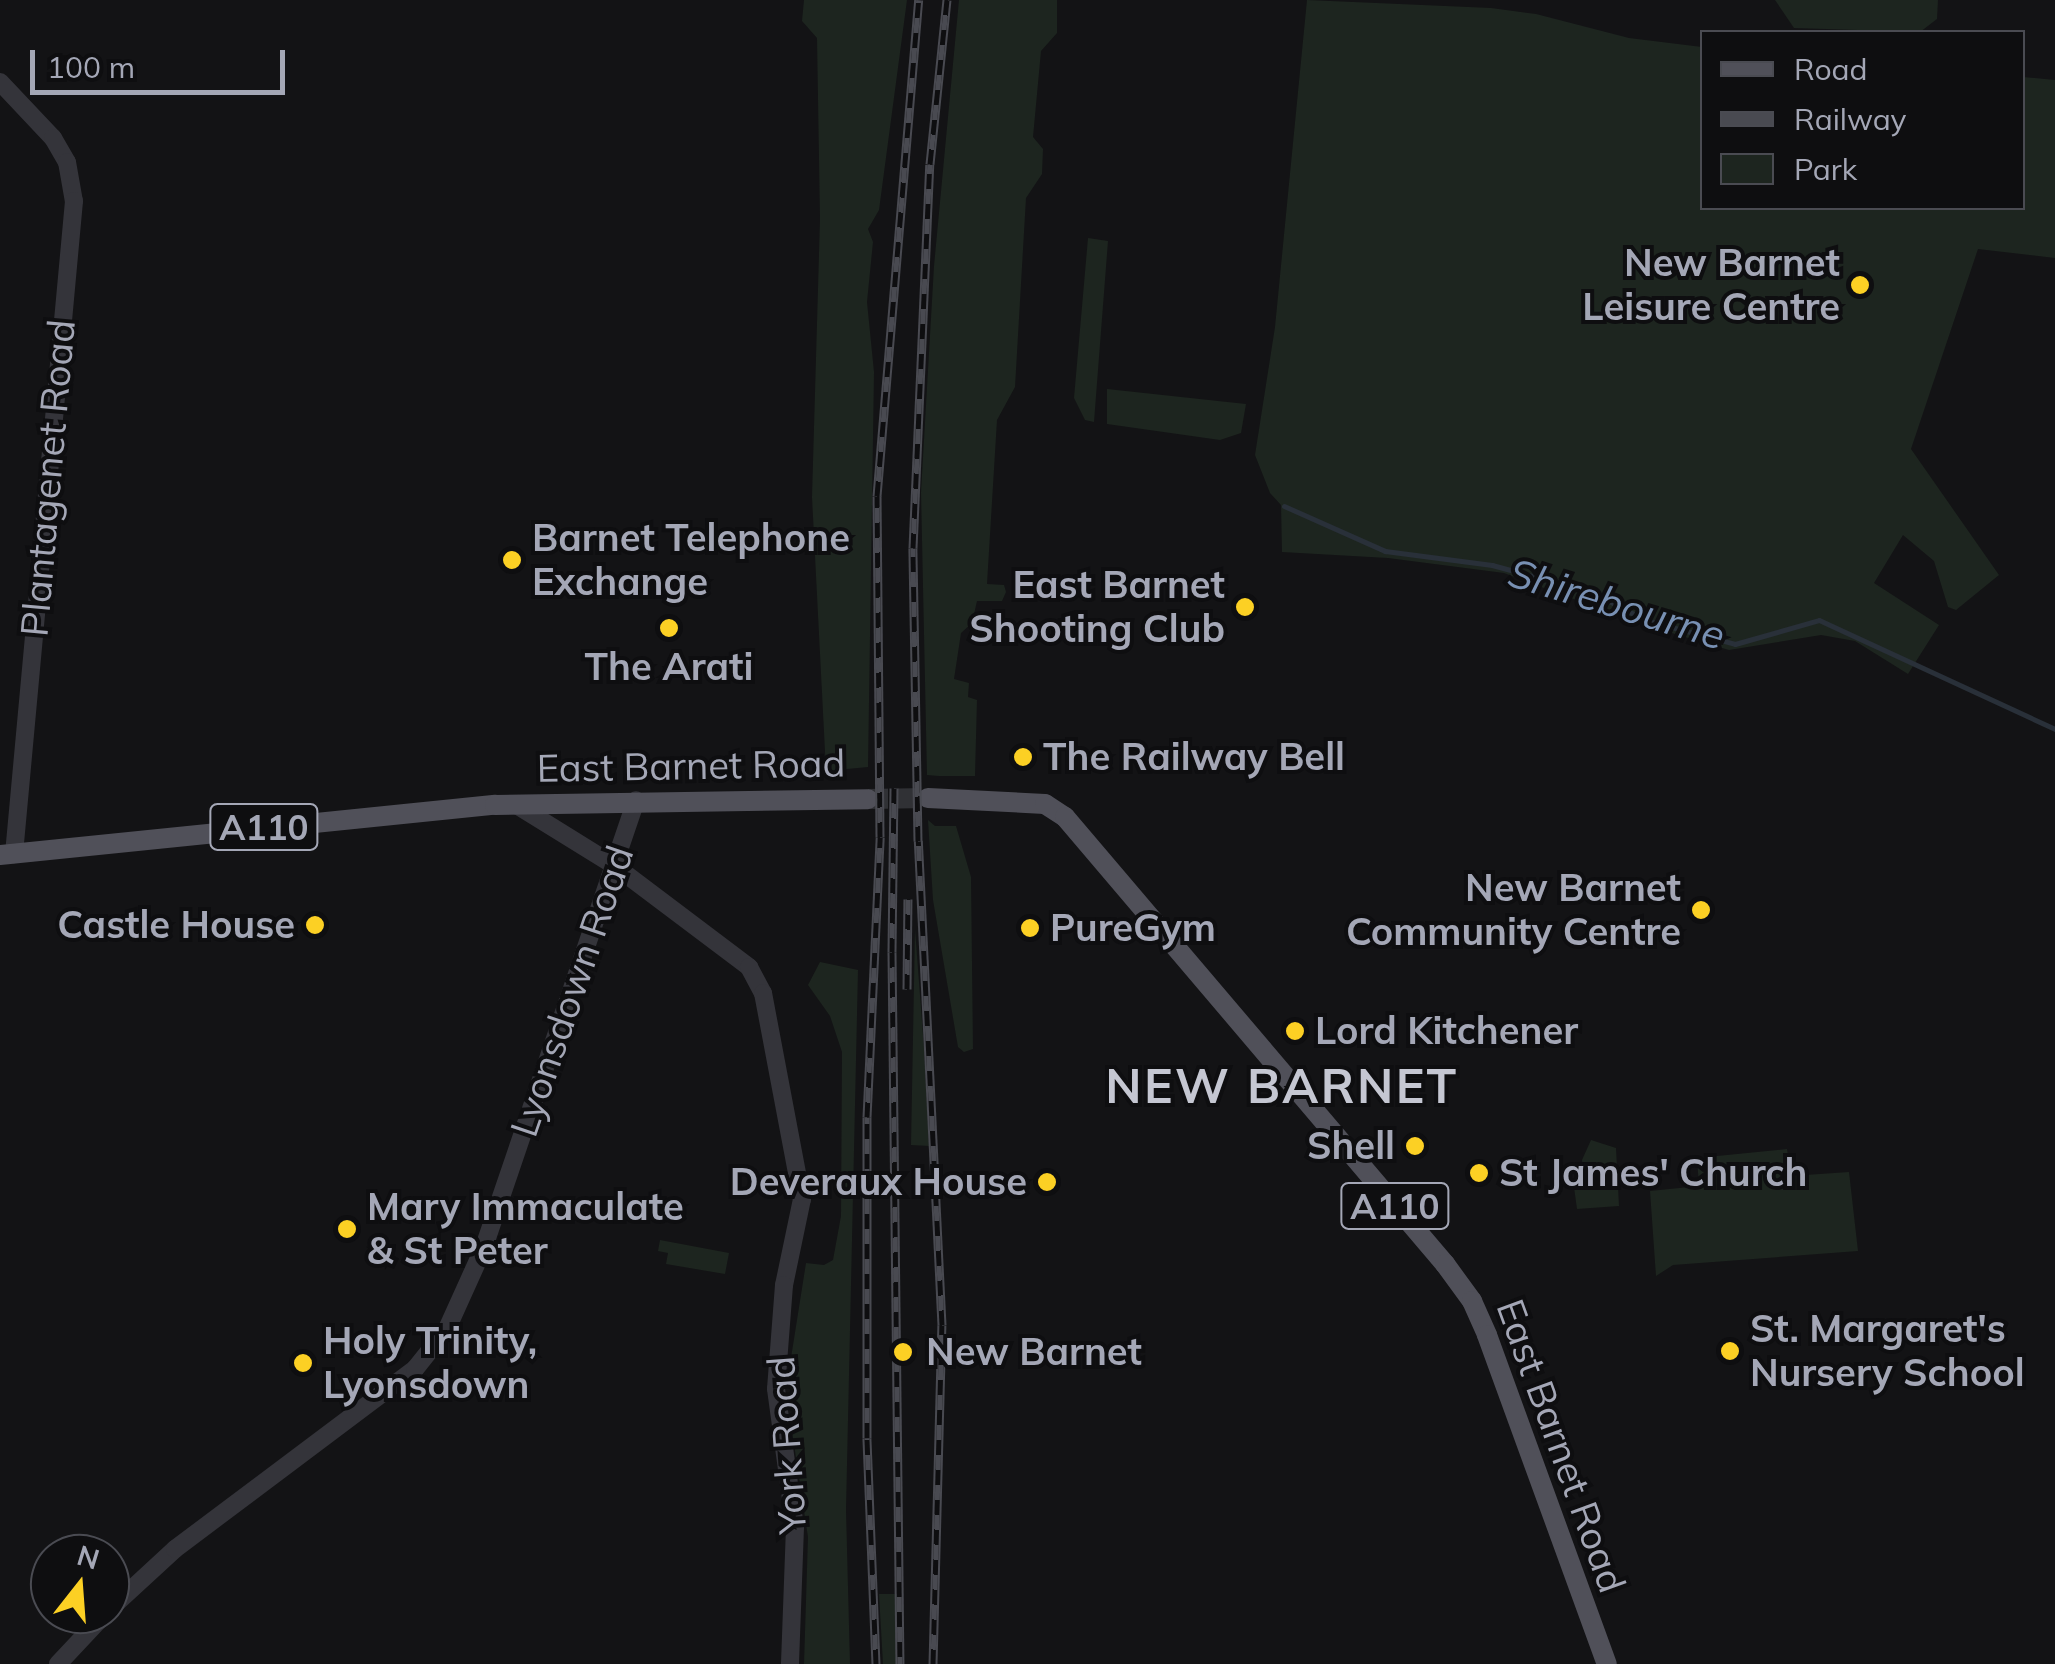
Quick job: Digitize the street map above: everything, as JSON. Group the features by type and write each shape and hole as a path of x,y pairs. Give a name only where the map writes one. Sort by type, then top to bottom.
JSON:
{"main road":[{"name":"East Barnet Road","path":"928,798 1044,804 1065,817 1445,1264 1472,1301 1488,1335 1607,1664"},
{"name":"East Barnet Road","path":"515,804 868,799"},
{"name":"A110","path":"7,855 515,804"}],"street":[{"name":"Plantagenet Road","path":"0,82 53,138 68,162 74,201 7,855"},
{"name":"Lyonsdown Road","path":"130,1591 175,1549 415,1369 447,1329 484,1247 636,800"},
{"name":"York Road","path":"515,804 616,866 749,967 763,993 800,1169 802,1199 784,1284 776,1390 795,1527 790,1664"},
{"name":"Lyonsdown Road","path":"58,1664 86,1634"}],"green space":[{"path":"804,0 907,0 879,210 868,229 873,242 867,302 874,372 868,767 826,771 812,497 820,219 817,38 802,21"},
{"path":"959,0 1057,0 1057,33 1041,51 1033,137 1043,149 1042,174 1026,198 1015,387 997,420 987,584 1004,585 1006,592 1002,601 977,601 972,623 961,633 954,679 969,683 968,697 977,700 975,776 939,776 927,775 921,492 934,266"},
{"path":"1307,0 1491,8 1536,14 1629,38 1700,47 1700,210 2025,210 2025,77 2055,80 2055,258 1978,249 1911,449 1999,575 1956,610 1948,607 1934,561 1903,535 1874,583 1939,625 1908,674 1855,641 1821,635 1729,650 1638,623 1504,573 1388,558 1282,552 1281,505 1270,493 1255,455 1275,327"},
{"path":"1775,0 1938,0 1937,19 1923,30 1794,28"},
{"path":"1088,238 1108,241 1094,422 1085,420 1074,398"},
{"path":"1107,389 1246,404 1241,433 1220,440 1107,424"},
{"path":"928,820 935,826 956,826 971,877 973,1049 964,1052 958,1047 933,900"},
{"path":"915,929 924,1048 929,1146 911,1145"},
{"path":"820,962 858,970 846,1510 850,1664 804,1664 808,1537 792,1431 791,1358 806,1263 824,1265 833,1260 841,1216 842,1052 830,1016 808,985"},
{"path":"1591,1140 1616,1148 1619,1206 1577,1209 1573,1180 1583,1168 1582,1160"},
{"path":"1787,1149 1791,1176 1849,1172 1858,1251 1673,1265 1656,1276 1650,1191 1699,1186 1697,1158"},
{"path":"660,1240 729,1253 725,1274 666,1264 668,1253 658,1251"},
{"path":"879,1594 897,1594 897,1664 883,1664"}],"waterway":[{"name":"Shirebourne","path":"1284,506 1385,551 1492,565 1592,592 1645,620 1735,644 1819,620 2055,729"}],"tunnel":[{"path":"868,799 928,798"}],"railway":[{"path":"876,1664 867,1438 867,1117 880,837 877,496 919,0"},
{"path":"933,1664 942,1325 918,841 913,548 930,164 947,0"},
{"path":"894,788 892,952 900,1664"},
{"path":"907,989 908,899"}],"place":[{"name":"New Barnet Leisure Centre","path":"1860,285"},
{"name":"Barnet Telephone Exchange","path":"512,560"},
{"name":"East Barnet Shooting Club","path":"1245,607"},
{"name":"The Arati","path":"669,628"},
{"name":"The Railway Bell","path":"1023,757"},
{"name":"New Barnet Community Centre","path":"1701,910"},
{"name":"Castle House","path":"315,925"},
{"name":"PureGym","path":"1030,928"},
{"name":"Lord Kitchener","path":"1295,1031"},
{"name":"Shell","path":"1415,1146"},
{"name":"St James' Church","path":"1479,1173"},
{"name":"Deveraux House","path":"1047,1182"},
{"name":"Mary Immaculate & St Peter","path":"347,1229"},
{"name":"St. Margaret's Nursery School","path":"1730,1351"},
{"name":"New Barnet","path":"903,1352"},
{"name":"Holy Trinity, Lyonsdown","path":"303,1363"}],"district":[{"name":"NEW BARNET","path":"1282,1086"}]}
